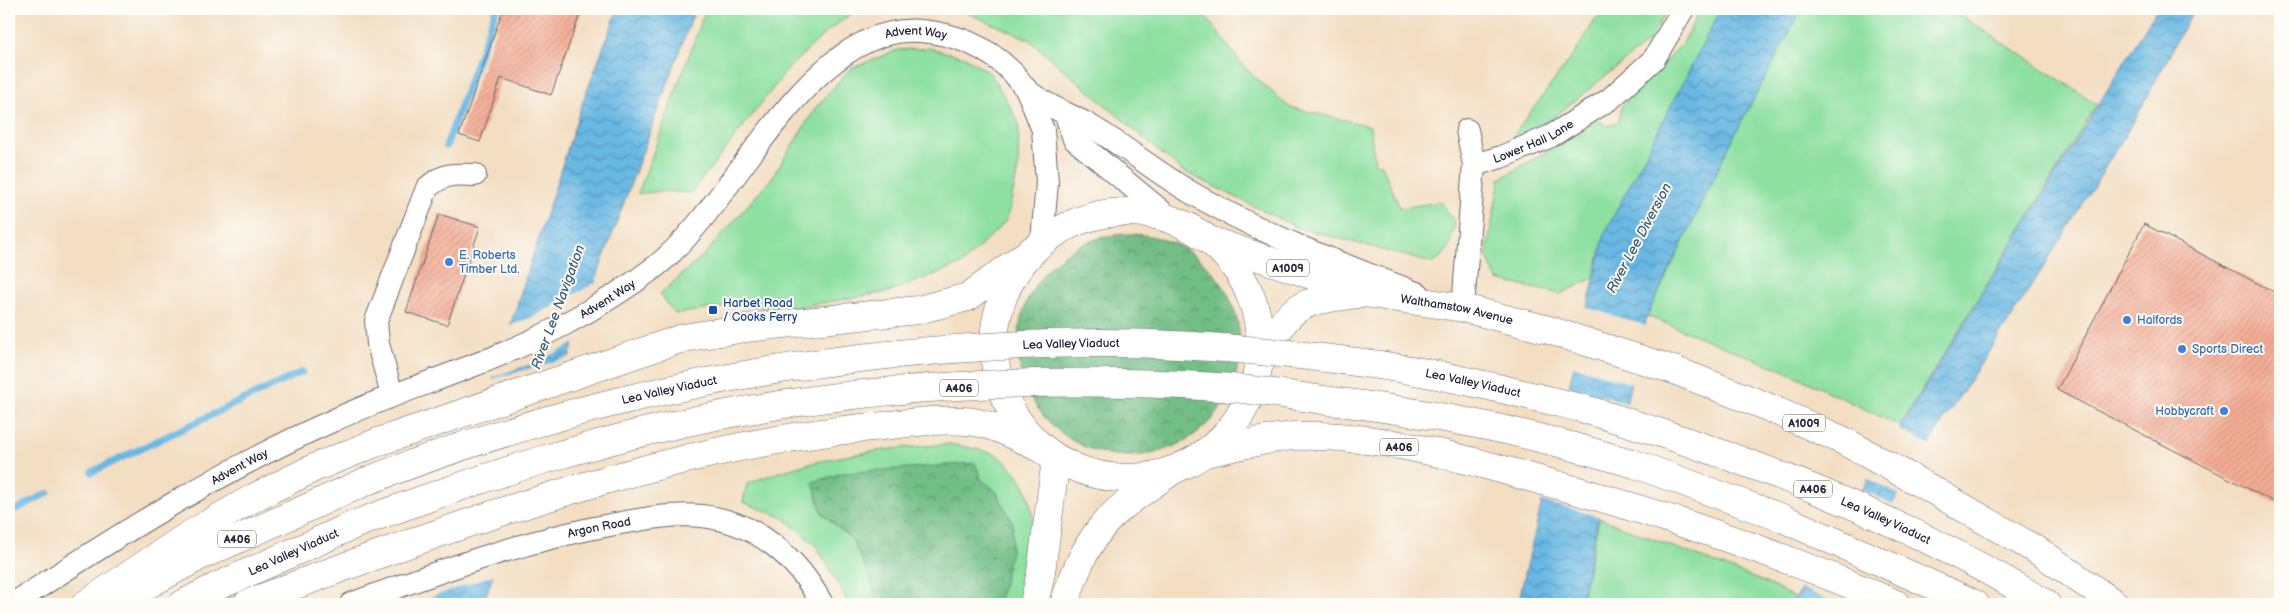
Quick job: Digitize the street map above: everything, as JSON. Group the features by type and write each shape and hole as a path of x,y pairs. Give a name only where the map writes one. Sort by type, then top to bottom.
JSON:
{"main road":[{"path":"86,604 189,535 230,511 316,466 378,442 683,338 746,328 918,310 968,297 1062,228 1093,215 1140,212 1171,218 1212,241 1238,269 1257,311 1260,332 1260,364 1244,410 1230,431 1206,454 1170,472 1113,515 1101,528 1083,555 1064,604"},
{"name":"A1009","path":"1212,241 1364,293"},
{"path":"1038,244 1012,276 1000,300 993,332 995,368 1008,408 1029,436 1050,454"},
{"name":"Walthamstow Avenue","path":"1364,293 1455,307 1549,330 1674,370 1842,440 2043,554 2116,604"},
{"name":"A1009","path":"1260,364 1278,328 1291,312 1317,300 1364,293"},
{"name":"Lea Valley Viaduct","path":"111,604 200,556 367,481 467,445 550,419 702,381 862,357 979,347 1104,343 1208,347 1359,362 1471,382 1581,408 1645,427 1776,474 1874,515 1966,559 2039,600"},
{"name":"Lea Valley Viaduct","path":"183,604 216,587 356,524 480,479 568,452 733,413 876,394 1008,384 1112,383 1220,387 1412,411 1546,439 1626,462 1708,489 1782,518 1975,604"},
{"path":"248,604 345,565 562,492 722,449 830,432 924,422 974,422 1012,434 1091,474 1133,479 1170,472"},
{"name":"A406","path":"1206,454 1268,439 1296,436 1354,438 1444,455 1614,500 1689,524 1776,555 1896,604"},
{"path":"1034,604 1041,572 1050,454"}],"street":[{"name":"Lower Hall Lane","path":"1474,165 1501,157 1551,136 1610,99 1654,58 1683,9"},
{"name":"Advent Way","path":"14,604 106,542 291,439 392,395 468,368 575,319 654,268 701,221 805,88 858,44 884,34 905,31 922,31 956,37 983,48 1011,70 1027,90"},
{"path":"1027,90 1066,115 1091,126 1140,160 1228,214 1314,253 1455,307 1474,165 1467,130"},
{"path":"1027,90 1043,130 1047,182 1038,244"},
{"path":"1066,115 1074,138 1171,218"},
{"path":"392,395 378,344 376,321 427,188 438,178 453,174 475,175"},
{"name":"Argon Road","path":"350,604 472,561 566,533 680,516 703,516 748,528 771,541 802,573 822,604"}],"green space":[{"path":"706,9 857,9 824,34 789,68 691,193 663,191 638,194"},
{"path":"958,9 1200,9 1244,67 1289,107 1370,126 1375,164 1381,163 1400,208 1441,202 1455,222 1450,246 1439,259 1432,263 1296,227 1181,170 1028,39"},
{"path":"1602,9 1668,9 1649,41 1553,118 1509,141 1577,50"},
{"path":"1700,9 1721,9 1605,233 1594,278 1560,294 1497,280 1486,255 1500,179 1599,120 1606,126 1618,122 1622,105 1683,43"},
{"path":"1802,9 1951,9 2097,104 1900,426 1785,371 1647,316 1735,134"},
{"path":"929,48 965,57 991,74 1019,123 1018,169 1007,220 962,264 888,292 786,309 736,305 675,314 660,294 704,255 771,179 817,106 850,69 897,50"},
{"path":"1129,234 1151,236 1181,247 1199,259 1215,275 1227,293 1235,313 1240,345 1238,367 1227,397 1215,415 1199,431 1181,443 1161,451 1129,456 1107,454 1077,443 1059,431 1043,415 1031,397 1023,377 1018,345 1020,323 1031,293 1043,275 1059,259 1077,247 1097,239"},
{"path":"950,444 998,456 1010,466 1021,480 1028,496 1032,513 1033,532 1029,569 1021,604 846,604 845,596 817,547 784,518 743,502 747,484 796,467 872,452"},
{"path":"975,463 982,480 996,491 1013,523 1011,551 1002,591 996,604 878,604 871,580 852,540 822,513 813,482 843,473"},
{"path":"1599,518 1764,582 1795,598 1792,604 1581,604"}],"water":[{"name":"River Lee Navigation","path":"618,9 695,9 605,254 483,604 420,604 582,104"},
{"name":"River Lee Diversion","path":"1721,9 1802,9 1735,134 1647,316 1592,545 1581,604 1518,604 1605,233"},
{"path":"2157,9 2194,9 2137,116 2036,279 1942,423 1831,604 1792,604"}],"pier":[{"path":"597,282 577,342 537,362 489,378 505,328 533,317"},
{"path":"1585,307 1647,326 1633,384 1571,365"},
{"path":"571,357 496,574 418,602 489,380"},
{"path":"1566,386 1629,404 1601,517 1539,500"},
{"path":"1896,428 1931,446 1901,495 1866,478"},
{"path":"1859,488 1895,505 1835,603 1799,587"}],"building":[{"path":"503,9 582,9 551,95 501,78 480,142 459,135"},
{"path":"439,214 480,227 447,325 406,312"},
{"path":"2144,224 2280,295 2280,505 2057,390"}],"waterway":[{"path":"446,146 496,9"},
{"path":"92,472 302,372"},
{"path":"9,513 48,493"}],"place":[{"name":"E. Roberts Timber Ltd.","path":"449,262"},
{"name":"Harbet Road / Cooks Ferry","path":"713,310"},
{"name":"Halfords","path":"2127,320"},
{"name":"Sports Direct","path":"2182,349"},
{"name":"Hobbycraft","path":"2224,411"}]}
